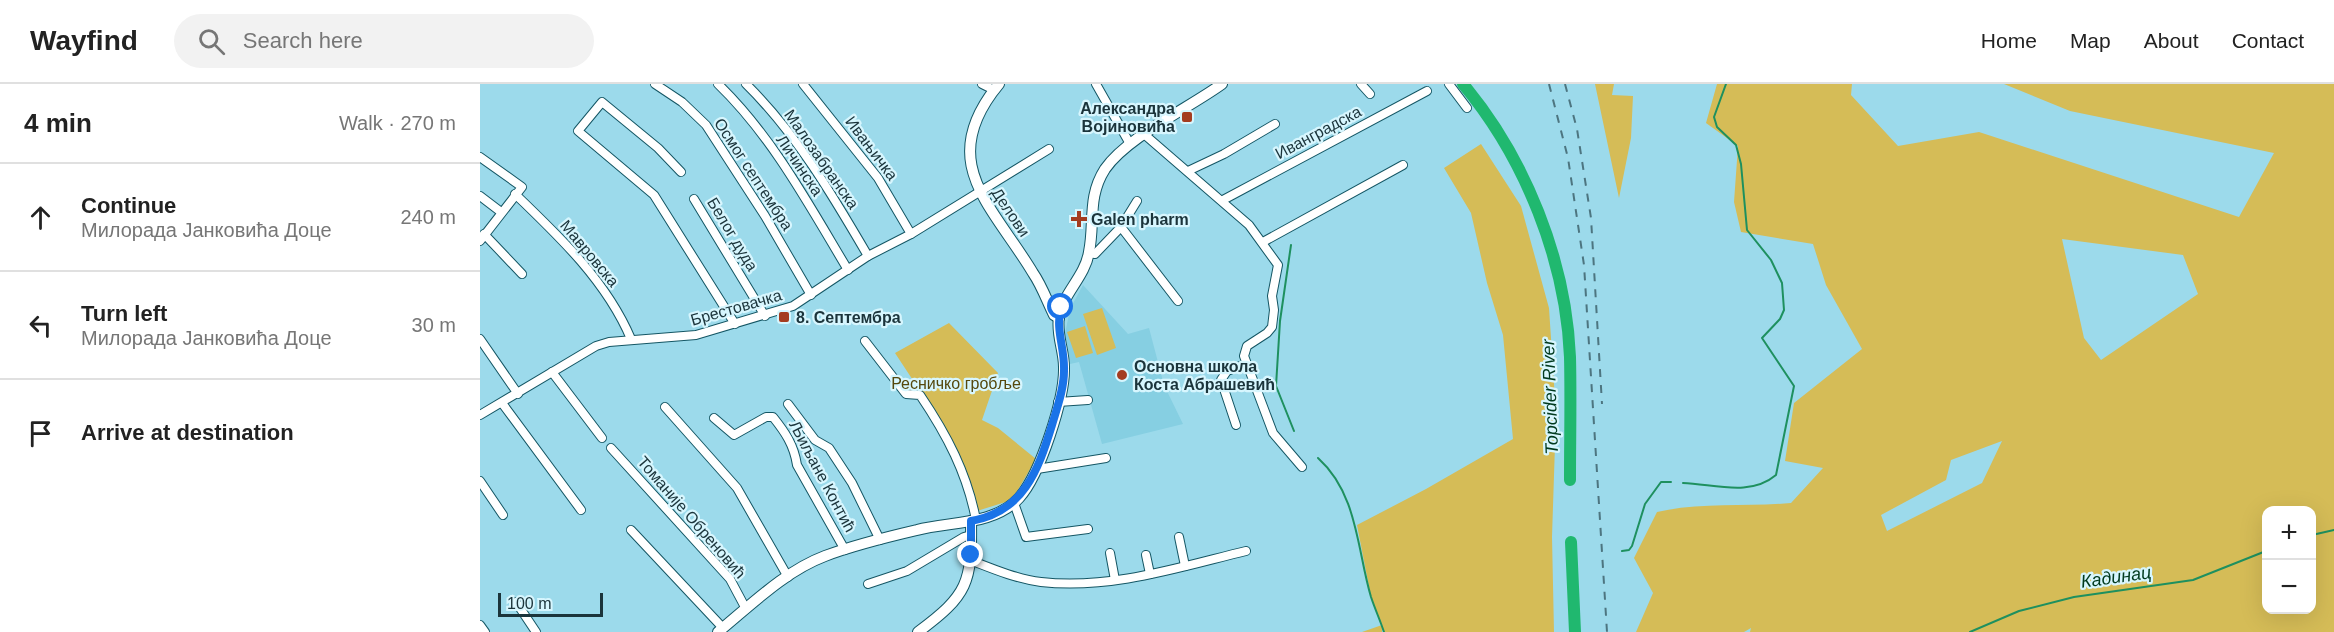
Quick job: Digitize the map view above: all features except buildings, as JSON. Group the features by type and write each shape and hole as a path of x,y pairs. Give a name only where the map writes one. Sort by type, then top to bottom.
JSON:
{"street":[{"name":"Осмог септембра","path":"655,84 682,102 706,125 765,216 811,296"},
{"name":"Личинска","path":"718,84 741,108 778,159 848,270"},
{"name":"Малозабранска","path":"746,84 760,98 804,155 839,205 868,256"},
{"name":"Ивањичка","path":"803,84 878,178 911,234"},
{"path":"982,84 997,87"},
{"path":"1096,84 1130,144"},
{"path":"631,530 721,630 808,564 845,550 919,529 974,521 1014,503 1037,470 1058,402 1064,369 1058,331 1059,318 1063,302 1083,271 1089,253 1091,206 1095,188 1106,168 1130,144 1222,84"},
{"path":"1361,84 1370,94"},
{"path":"1449,84 1467,108"},
{"name":"Делови","path":"997,87 979,111 972,133 971,154 979,193 1033,272 1054,315 1059,318"},
{"name":"Иванградска","path":"1223,200 1427,91"},
{"path":"681,172 658,148 602,102 578,131 654,195 735,324"},
{"path":"1188,171 1224,154 1275,124"},
{"path":"1145,135 1223,200 1263,242 1278,265 1272,296 1273,322 1268,333 1247,346 1245,364 1273,433 1302,467"},
{"name":"Брестовачка","path":"480,415 596,346 631,339 690,336 793,306 868,256 911,234 1049,149"},
{"path":"480,157 522,187 482,234 522,274"},
{"path":"1263,242 1403,165"},
{"name":"Мавровска","path":"515,194 579,258 618,311 631,339"},
{"path":"480,196 501,212"},
{"name":"Белог дуда","path":"694,199 765,316"},
{"path":"1089,253 1099,251 1121,227 1137,201"},
{"path":"1121,227 1178,301"},
{"path":"480,339 518,394"},
{"path":"865,341 906,394 921,395 950,441 972,496 974,521 970,560 964,584 954,604 918,632"},
{"path":"1236,425 1221,380 1227,370 1245,364"},
{"path":"552,372 602,438"},
{"path":"1058,402 1088,400"},
{"path":"502,403 580,510"},
{"path":"788,404 816,442 829,448 852,483 880,540"},
{"path":"665,407 737,488 788,578"},
{"name":"Љиљане Контић","path":"714,418 734,435 766,417 772,417 789,440 796,454 797,465 845,550"},
{"name":"Томаније Обреновић","path":"611,448 730,579 746,609"},
{"path":"1037,470 1106,458"},
{"path":"480,481 503,515"},
{"path":"1014,503 1026,537 1088,529"},
{"path":"868,584 907,571 971,535"},
{"path":"1179,537 1185,566"},
{"path":"970,560 1007,574 1042,582 1089,583 1150,574 1246,550"},
{"path":"1110,553 1115,580"},
{"path":"1146,555 1150,574"},
{"path":"516,602 536,632"},
{"path":"480,625 485,632"}],"shaded area":[{"name":"Основна школа Коста Абрашевић","path":"1083,285 1128,334 1149,328 1164,385 1183,424 1102,444 1079,362 1070,364 1065,334 1070,309"}],"green space":[{"path":"1595,84 1614,84 1612,95 1633,96 1631,138 1619,198"},
{"path":"1717,84 1852,84 1851,95 1898,146 1979,132 2239,217 2274,153 2070,111 2004,84 2334,84 2334,632 1750,632 1751,628 1744,632 1636,632 1653,593 1634,558 1657,512 1707,506 1791,503 1823,468 1785,461 1794,403 1862,349 1826,285 1813,244 1741,232 1734,202 1738,146 1706,123","holes":["2062,239 2183,255 2198,294 2101,360 2084,338","2002,441 1982,483 1887,531 1881,515 1946,480 1951,460"]},
{"path":"1481,144 1521,206 1549,308 1556,414 1552,537 1554,632 1384,632 1382,628 1382,632 1362,632 1382,625 1371,597 1357,525 1513,439 1503,335 1487,283 1471,213 1444,168"},
{"path":"1102,308 1116,348 1097,355 1083,314"},
{"name":"Ресничко гробље","path":"949,323 998,373 982,420 998,428 1036,459 1012,500 977,511 951,438 895,353"},
{"path":"1085,326 1093,353 1076,358 1067,332"}],"waterway":[{"name":"Topcider River","path":"1463,84 1485,113 1523,177 1551,248 1567,320 1570,357 1570,480"},
{"path":"1683,483 1731,488 1755,486 1776,475 1794,386 1762,338 1780,319 1784,310 1782,283 1771,260 1747,230 1741,164 1736,145 1717,127 1714,117 1726,84"},
{"path":"1291,245 1280,321 1276,386 1294,431"},
{"path":"1318,458 1331,472 1349,505 1366,579 1384,632"},
{"path":"1622,551 1629,550 1632,546 1645,504 1661,482 1671,482"},
{"name":"Кадинац","path":"2316,534 2334,530"},
{"name":"Topcider River","path":"1571,542 1575,632"},
{"name":"Кадинац","path":"1970,632 2019,611 2074,597 2193,580 2262,553"}],"railway":[{"path":"1549,84 1568,158 1584,265 1607,632"},
{"path":"1565,84 1577,129 1591,218 1602,404"}],"place":[{"name":"Александра Војиновића","path":"1187,117"},
{"name":"Galen pharm","path":"1079,219"},
{"name":"8. Септембра","path":"784,317"},
{"name":"Основна школа Коста Абрашевић","path":"1122,375"}],"route":[{"path":"971,555 971,521 999,512 1018,500 1035,476 1041,461 1063,382 1063,352 1058,331 1061,307"}]}
